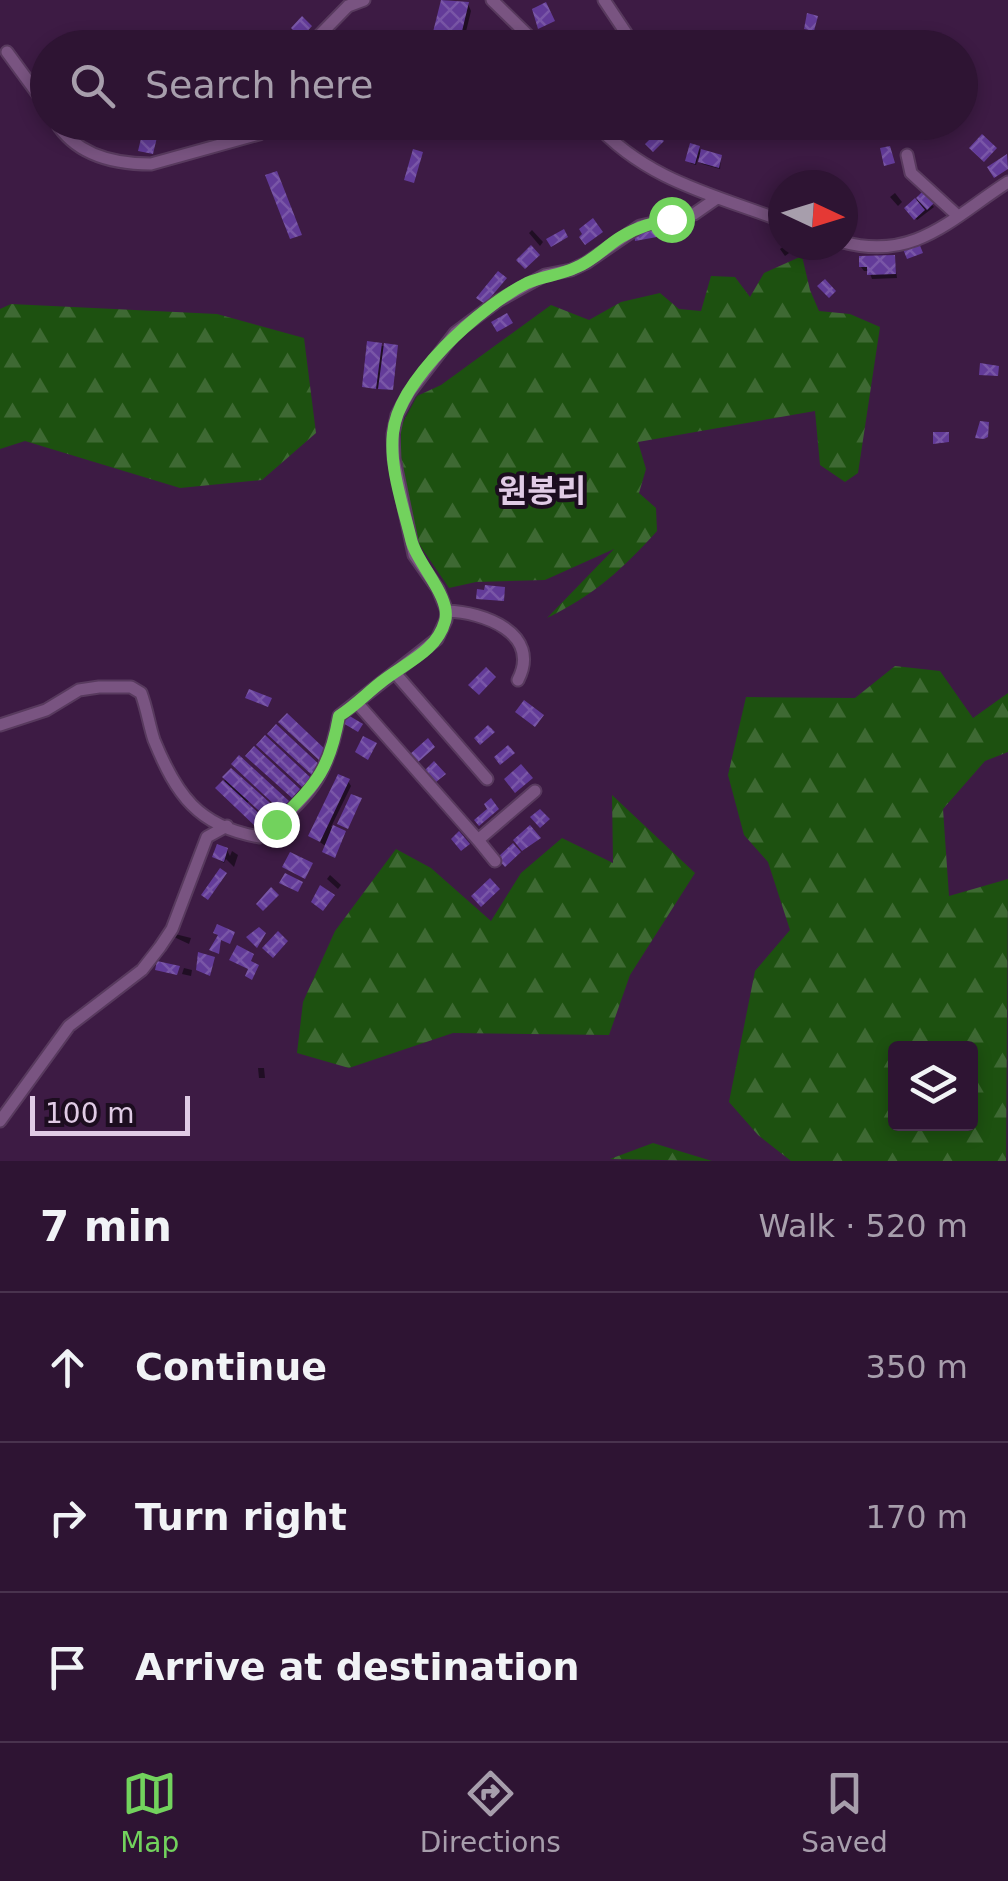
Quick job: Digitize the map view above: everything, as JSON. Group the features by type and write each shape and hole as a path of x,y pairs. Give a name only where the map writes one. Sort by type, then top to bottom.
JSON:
{"street":[{"path":"325,30 348,6 364,0"},
{"path":"492,0 523,30"},
{"path":"604,0 624,30"},
{"path":"8,52 30,83"},
{"path":"70,140 112,160 151,164 237,140"},
{"path":"614,140 644,167 768,217"},
{"path":"908,155 911,173 958,216"},
{"path":"858,244 877,247 921,240 1008,182"},
{"path":"0,725 46,710 79,690 132,687 141,694 153,736 173,779 194,810 260,837 320,780 333,750 339,716 438,640 447,611 438,589 414,555 394,460 392,434 409,393 455,333 498,301 545,275 586,263 640,226 694,214 717,198"},
{"path":"447,611 482,614 513,636 524,659 518,680"},
{"path":"394,673 487,779"},
{"path":"358,704 495,861"},
{"path":"478,840 535,791"},
{"path":"0,1121 68,1026 142,970 160,947 172,929 207,836 227,826"}],"green space":[{"path":"793,260 803,260 819,311 850,314 880,327 858,473 845,482 820,465 815,411 638,442 646,469 639,493 656,508 657,531 606,580 547,618 614,549 545,580 476,582 449,588 417,541 401,456 401,426 417,396 441,385 551,305 589,320 621,302 660,293 679,309 701,311 711,276 735,277 750,297 764,273"},
{"path":"11,304 217,314 304,338 316,433 262,480 180,488 25,441 0,449 0,309"},
{"path":"895,666 940,671 973,718 1008,693 1008,752 985,761 943,809 949,896 1008,879 1006,1161 791,1161 758,1135 729,1102 755,971 790,930 768,862 744,835 728,775 746,697 855,698"},
{"path":"612,795 695,873 630,975 609,1035 453,1033 349,1068 297,1053 303,1002 335,931 396,849 431,868 491,921 521,873 562,838 613,863"},
{"path":"653,1143 712,1161 610,1159"}],"building":[{"path":"441,0 469,2 462,30 434,30"},
{"path":"546,2 555,21 538,29 532,9"},
{"path":"807,13 818,16 814,30 804,29"},
{"path":"302,16 312,26 308,30 291,28"},
{"path":"982,134 997,148 984,162 969,148"},
{"path":"141,140 156,140 153,154 138,151"},
{"path":"649,140 664,141 653,152 645,144"},
{"path":"690,143 700,146 695,164 685,161"},
{"path":"890,146 895,163 884,166 880,148"},
{"path":"413,149 423,152 414,183 404,180"},
{"path":"701,149 722,155 719,168 698,162"},
{"path":"1007,154 1008,169 994,178 987,167"},
{"path":"277,171 302,235 290,239 265,175"},
{"path":"923,191 934,203 927,210 916,198"},
{"path":"915,198 925,210 914,220 904,208"},
{"path":"593,218 603,232 585,245 579,229"},
{"path":"656,228 657,237 635,241 634,232"},
{"path":"564,229 568,237 551,247 546,239"},
{"path":"919,243 923,253 907,259 903,249"},
{"path":"531,245 540,255 525,269 516,260"},
{"path":"895,255 896,274 867,275 867,267 859,267 859,256"},
{"path":"498,271 507,278 485,304 476,298"},
{"path":"825,279 836,291 829,298 817,286"},
{"path":"507,313 513,323 497,332 491,322"},
{"path":"367,341 382,343 376,389 362,387"},
{"path":"384,343 398,345 393,390 378,389"},
{"path":"980,363 999,366 998,376 979,375"},
{"path":"980,421 989,422 988,437 984,439 975,438"},
{"path":"933,432 949,432 949,442 933,444"},
{"path":"485,585 505,587 504,601 476,599 477,589 484,590"},
{"path":"486,667 496,677 479,695 468,685"},
{"path":"249,689 272,698 268,707 245,698"},
{"path":"524,700 544,715 535,727 515,712"},
{"path":"287,713 327,751 319,760 278,722"},
{"path":"348,715 363,724 358,732 343,723"},
{"path":"276,724 322,767 313,776 267,734"},
{"path":"488,725 495,732 480,745 474,738"},
{"path":"265,735 311,778 302,787 256,745"},
{"path":"363,736 377,743 368,760 355,752"},
{"path":"428,738 435,747 417,763 409,755"},
{"path":"508,745 515,753 500,765 494,757"},
{"path":"254,746 300,789 292,798 245,756"},
{"path":"239,755 289,801 280,810 231,764"},
{"path":"434,761 446,774 436,782 425,770"},
{"path":"521,764 533,778 515,793 504,779"},
{"path":"231,768 278,810 269,820 222,777"},
{"path":"338,774 350,779 320,842 308,836"},
{"path":"223,780 266,820 258,829 215,788"},
{"path":"351,794 362,798 348,829 337,824"},
{"path":"491,798 499,809 479,826 474,820 487,809 484,804"},
{"path":"540,809 550,819 540,828 530,817"},
{"path":"333,825 346,831 335,858 322,852"},
{"path":"530,825 541,838 522,851 513,840"},
{"path":"459,831 470,844 461,851 451,839"},
{"path":"513,843 521,852 505,867 497,858"},
{"path":"217,844 228,848 224,862 212,857"},
{"path":"290,852 313,863 305,879 282,867"},
{"path":"220,868 227,873 208,900 201,895"},
{"path":"285,873 303,882 298,892 279,883"},
{"path":"490,878 500,889 481,907 471,896"},
{"path":"320,885 335,895 323,911 311,902"},
{"path":"271,887 279,895 263,911 256,904"},
{"path":"217,924 235,932 230,944 221,940 219,954 209,950 218,935 213,933"},
{"path":"259,927 266,933 257,948 246,937"},
{"path":"278,931 288,941 273,958 262,948"},
{"path":"237,945 254,954 251,961 259,965 252,980 245,976 248,969 229,960"},
{"path":"198,952 215,957 210,976 196,970"},
{"path":"157,961 180,966 177,975 155,970"}],"district":[{"name":"원봉리","path":"542,491"}],"route":[{"path":"276,824 320,780 333,750 339,716 438,640 446,620 447,611 438,589 414,555 394,460 392,434 409,393 455,333 498,301 545,275 586,263 640,226 671,219"}]}
